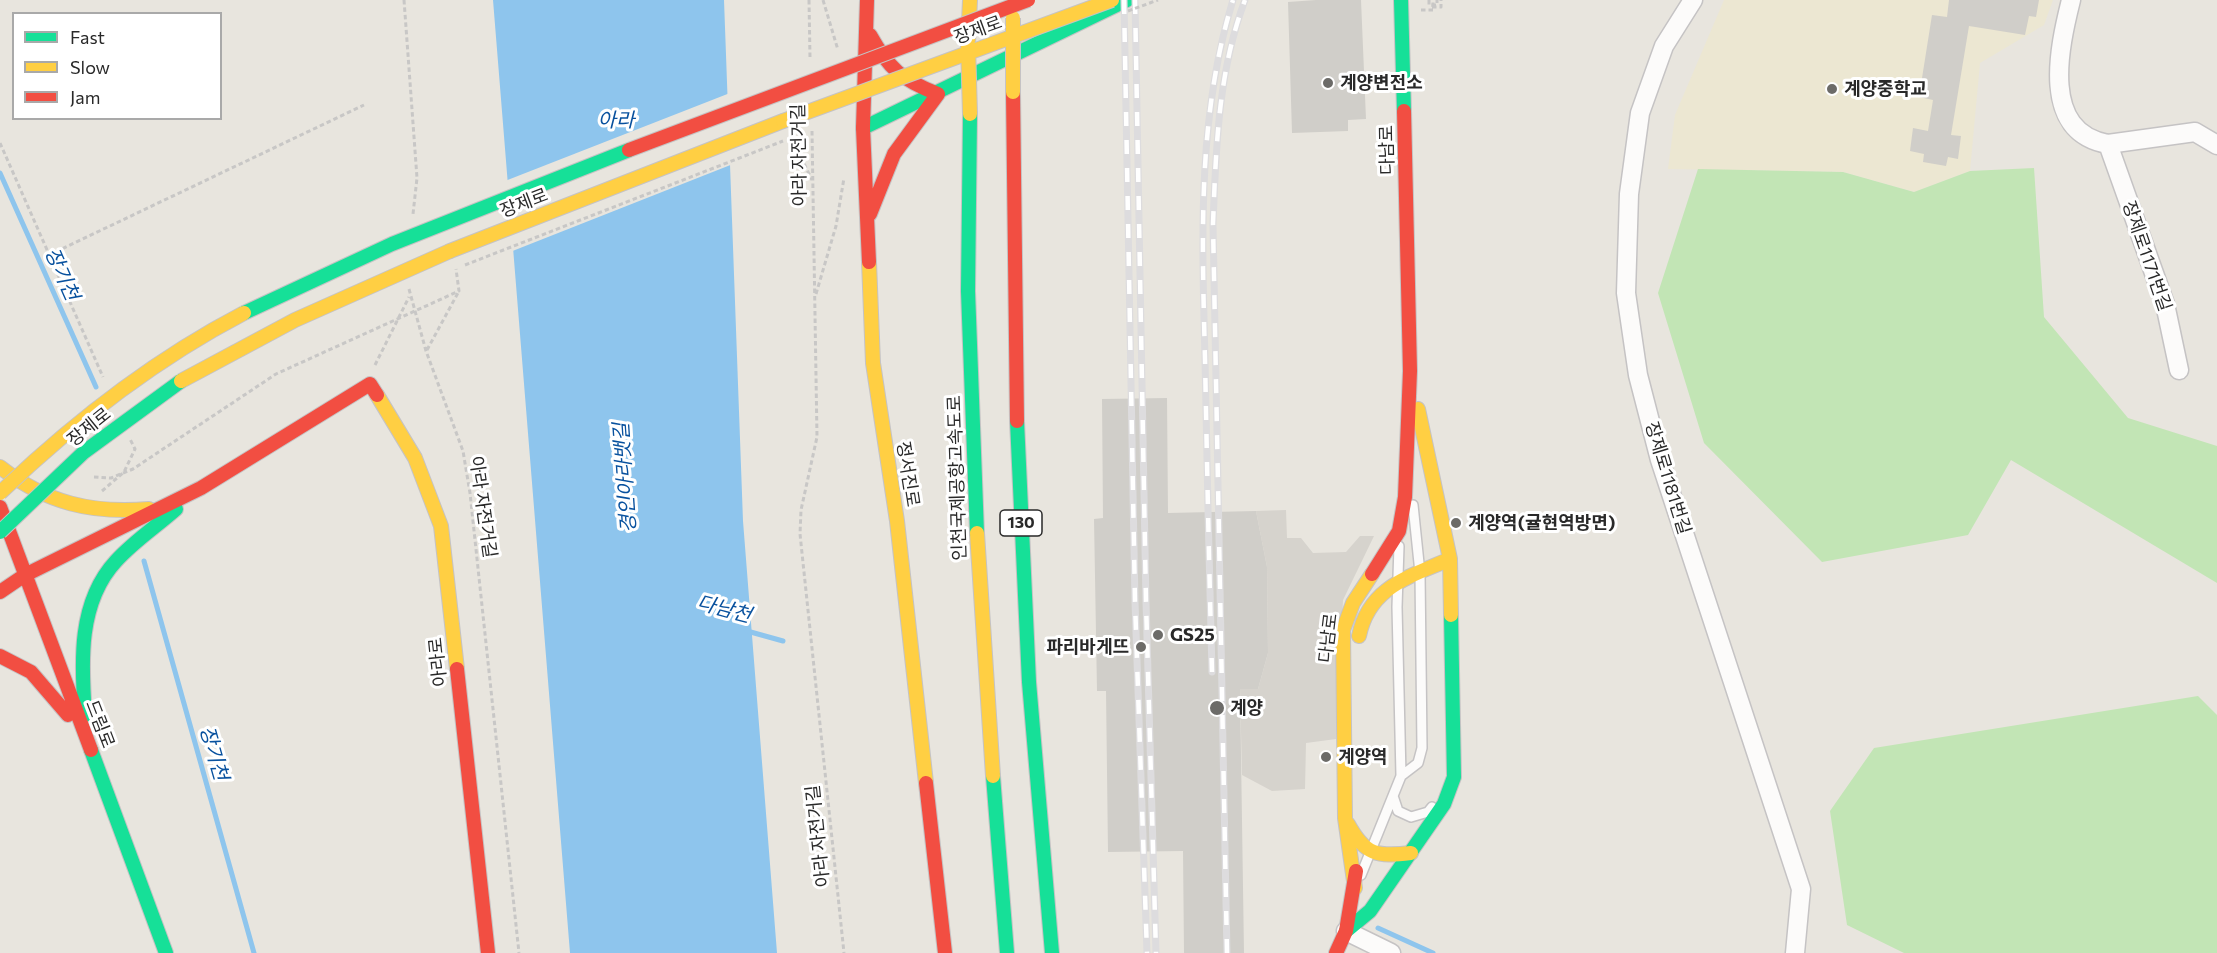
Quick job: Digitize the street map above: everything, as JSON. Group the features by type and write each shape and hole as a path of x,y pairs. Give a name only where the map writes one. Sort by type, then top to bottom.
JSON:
{"main road":[{"name":"정서진로","path":"867,0 868,30 863,128 873,363 897,521 945,953"},
{"name":"인천국제공항고속도로","path":"970,0 968,290 975,496 988,730 1007,953"},
{"name":"130","path":"1014,0 1017,451 1029,682 1052,953"},
{"name":"장제로","path":"0,493 44,450 114,393 182,349 250,310 459,218 705,120 1028,0"},
{"name":"장제로","path":"0,532 26,504 98,441 165,392 242,345 440,255 783,121 1112,0"},
{"name":"다남로","path":"1355,888 1346,818 1343,630 1347,613 1358,593 1389,553 1400,528 1406,473 1410,371 1401,0"},
{"name":"장제로","path":"863,128 1126,6"},
{"path":"867,221 894,154 938,94 911,84 886,65 868,30"},
{"name":"다남로","path":"1346,931 1370,911 1411,853 1444,804 1454,777 1450,559 1410,371"},
{"path":"0,592 25,575 201,488 370,384"},
{"name":"아라로","path":"370,384 416,458 441,526 488,953"},
{"path":"0,466 20,484 58,504 128,511 163,507"},
{"path":"87,741 82,675 85,630 92,598 111,566 201,488"},
{"name":"드림로","path":"0,507 166,953"},
{"name":"다남로","path":"1336,953 1346,931 1364,849 1357,651 1360,621 1376,597 1398,581 1450,559"},
{"path":"0,656 21,662 45,683 87,741"},
{"path":"1346,818 1364,849 1386,857 1411,853"}],"street":[{"name":"장제로1181번길","path":"1693,0 1664,46 1640,113 1629,194 1626,293 1638,375 1660,460 1801,889 1798,941 1795,953"},
{"path":"2071,0 2065,25 2058,91 2075,131 2093,142 2108,144 2195,132 2217,145"},
{"name":"장제로1171번길","path":"2108,144 2165,304 2179,370"},
{"path":"1346,931 1391,953"}],"lane":[{"path":"1401,776 1418,763 1422,748 1420,573 1416,520 1406,473"},
{"path":"1364,849 1393,796 1401,776 1398,581 1400,528"},
{"path":"1393,796 1398,811 1411,817 1428,812 1454,777"}],"path":[{"path":"404,0 417,178 412,219"},
{"path":"809,0 810,64"},
{"path":"1126,6 1158,0"},
{"path":"1433,10 1434,0"},
{"path":"49,255 364,105"},
{"path":"783,121 813,181"},
{"name":"아라 자전거길","path":"812,122 817,437 801,510 800,534 844,953"},
{"path":"807,132 818,128"},
{"path":"426,351 459,291 455,269 796,136"},
{"path":"0,143 106,384"},
{"path":"815,298 836,226 845,169"},
{"name":"아라 자전거길","path":"409,285 409,297 426,351 463,452 470,493 519,953"},
{"path":"94,477 111,478 133,469 276,374 459,291"},
{"path":"370,384 378,355 409,297"}],"shaded area":[{"name":"계양중학교","path":"1724,0 2053,0 2044,25 1980,63 1970,171 1914,192 1843,172 1668,169 1675,115"},
{"path":"1286,510 1287,538 1301,538 1313,553 1346,552 1360,536 1374,536 1343,600 1336,739 1306,743 1305,789 1272,791 1242,775 1240,689 1258,689 1268,653 1267,567 1256,511"}],"green space":[{"path":"2034,168 2044,317 2128,418 2217,446 2217,583 2011,460 1968,535 1822,562 1704,443 1658,293 1698,169 1843,172 1914,192 1970,171"},
{"path":"2198,696 2217,715 2217,953 1904,953 1847,925 1830,811 1874,748"}],"water":[{"name":"아라","path":"493,0 724,0 743,521 777,953 570,953"}],"pier":[{"path":"730,93 733,164 510,252 505,181"}],"building":[{"name":"계양변전소","path":"1361,0 1366,119 1348,120 1348,131 1292,133 1288,2"},
{"path":"1949,0 2039,0 2036,17 2029,16 2025,35 1969,26 1951,135 1961,136 1958,159 1948,157 1946,166 1923,162 1924,154 1910,151 1913,128 1928,131 1933,100 1919,97 1932,15 1947,17"},
{"path":"1167,398 1168,513 1256,511 1267,567 1268,653 1258,689 1240,689 1244,953 1184,953 1183,851 1108,852 1106,691 1097,691 1094,519 1103,518 1102,399"}],"waterway":[{"name":"장기천","path":"0,173 96,387"},
{"name":"장기천","path":"144,561 254,953"},
{"name":"다남천","path":"747,631 783,641"},
{"name":"다남천","path":"1378,928 1433,953"}],"railway":[{"path":"1124,0 1135,602 1147,953"},
{"path":"1135,0 1146,602 1156,953"},
{"path":"1212,672 1203,268 1204,178 1213,88 1221,44 1233,0"},
{"path":"1227,953 1213,224 1220,110 1229,55 1245,0"}],"traffic: fast":[{"path":"863,128 1127,0"},
{"path":"1401,0 1404,111"},
{"path":"970,114 968,291 977,533"},
{"path":"244,313 392,244 629,150"},
{"path":"0,532 84,452 181,381"},
{"path":"1017,421 1029,682 1052,953"},
{"path":"85,715 83,654 88,614 95,595 104,577 116,561 176,509"},
{"path":"1346,931 1370,911 1444,804 1454,777 1451,615"},
{"path":"91,750 166,953"},
{"path":"993,776 1007,953"}],"traffic: slow":[{"path":"968,44 970,0"},
{"path":"783,121 1112,0"},
{"path":"1013,18 1013,92"},
{"path":"968,44 970,114"},
{"path":"450,251 783,121"},
{"path":"181,381 295,320 450,251"},
{"path":"869,262 873,363 897,521 926,783"},
{"path":"0,493 56,442 115,394 177,351 244,313"},
{"path":"377,395 415,458 441,526 457,669"},
{"path":"1418,409 1450,559 1451,615"},
{"path":"0,467 35,489 70,503 108,510 149,509"},
{"path":"977,533 993,776"},
{"path":"1359,636 1364,619 1381,595 1406,578 1450,559"},
{"path":"1355,888 1345,818 1343,630 1353,603 1372,574"},
{"path":"1348,824 1360,842 1373,852 1389,855 1411,853"}],"traffic: jam":[{"path":"867,0 863,128 869,262"},
{"path":"629,150 1028,0"},
{"path":"870,35 890,65 898,72 915,84 938,94 894,154 870,214"},
{"path":"1013,92 1017,421"},
{"path":"1372,574 1399,531 1405,497 1410,371 1404,111"},
{"path":"0,592 25,575 201,488 370,384 377,395"},
{"path":"0,507 91,750"},
{"path":"0,656 31,672 68,715"},
{"path":"457,669 488,953"},
{"path":"926,783 945,953"},
{"path":"1336,953 1346,931 1356,871"}],"place":[{"name":"계양변전소","path":"1328,83"},
{"name":"계양중학교","path":"1832,89"},
{"name":"계양역(귤현역방면)","path":"1456,523"},
{"name":"GS25","path":"1158,635"},
{"name":"파리바게뜨","path":"1141,647"},
{"name":"계양","path":"1217,708"},
{"name":"계양역","path":"1326,757"}],"water label":[{"name":"경인아라뱃길","path":"625,478"}]}
